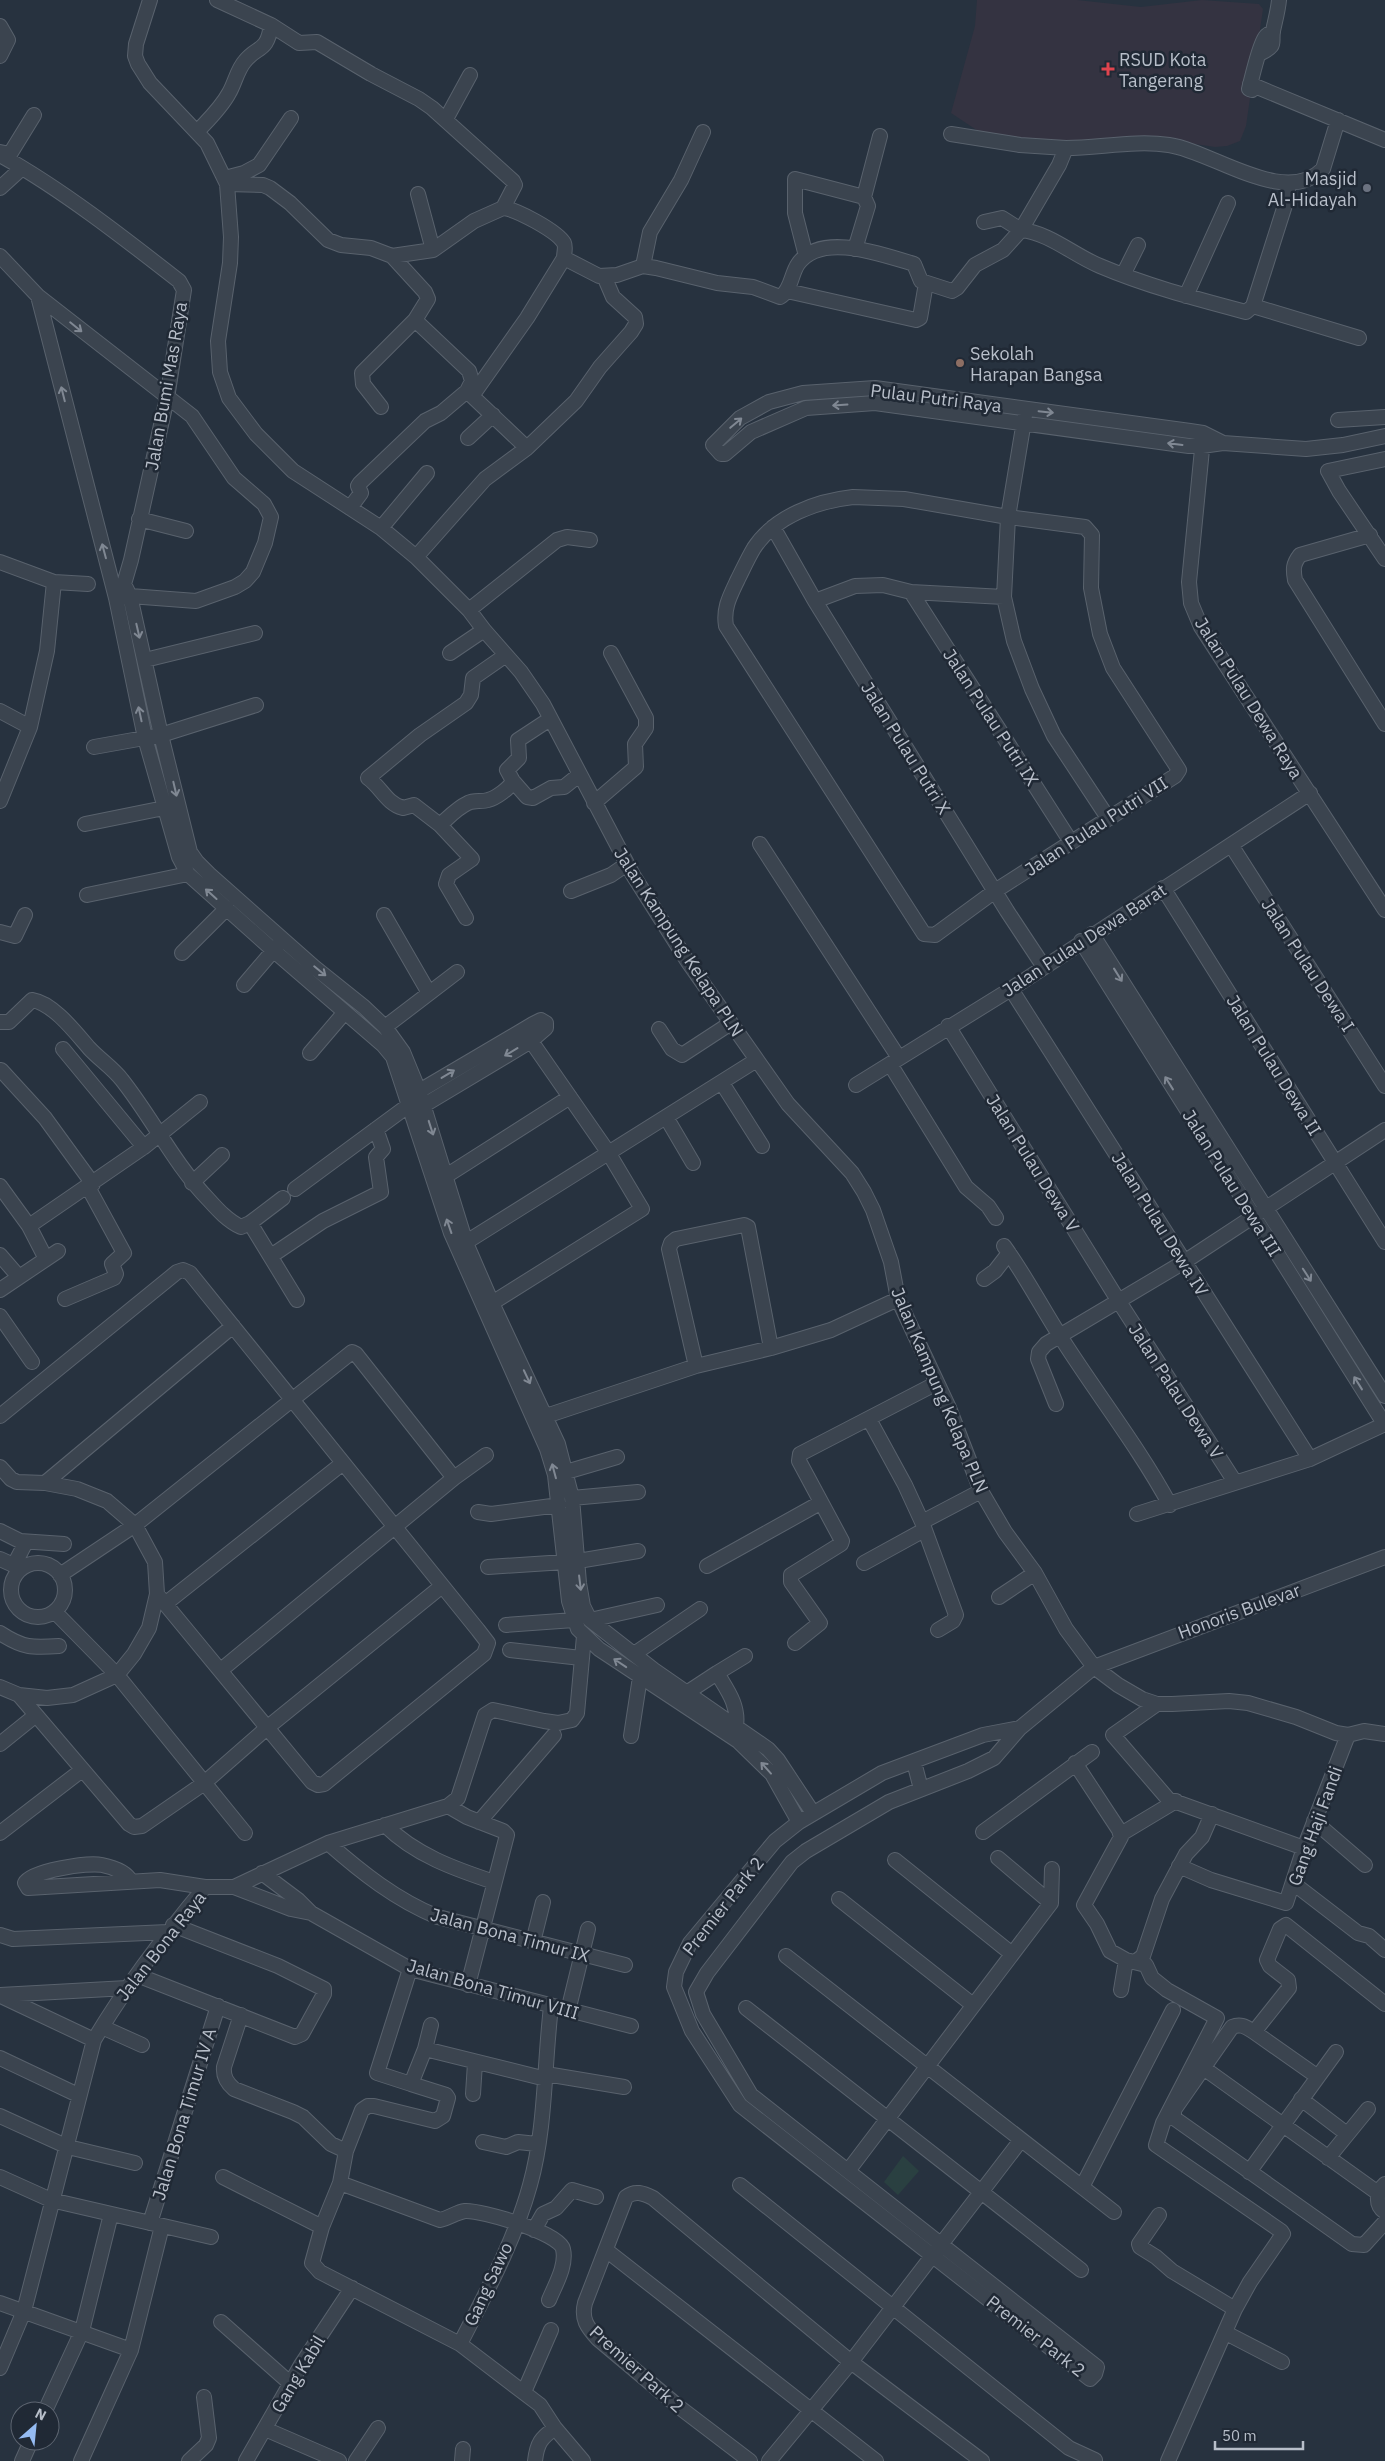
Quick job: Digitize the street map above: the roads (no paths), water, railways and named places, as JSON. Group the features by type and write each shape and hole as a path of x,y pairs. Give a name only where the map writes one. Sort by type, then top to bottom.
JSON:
{"street":[{"name":"Jalan Kampung Kelapa PLN","path":"150,0 136,44 135,56 138,64 150,82 197,132 215,155 226,181 231,237 230,263 218,342 220,372 229,398 256,434 293,471 381,528 416,557 470,610 484,630 522,672 550,719 627,864 688,962 794,1112 852,1173 864,1192 873,1210 891,1262 898,1300 923,1349 981,1490 1005,1532 1035,1573 1057,1615 1094,1667 1130,1694 1158,1704 1229,1701 1248,1703 1296,1717 1336,1733 1348,1735 1364,1731 1385,1734"},
{"path":"217,0 271,25 299,43 317,42 371,74 419,98 446,119 513,181 515,185 503,208 474,221 433,250 392,256"},
{"path":"1279,0 1274,41 1270,48 1261,52 1249,87 1262,94 1267,92 1385,140"},
{"path":"197,132 218,110 245,60 261,49 267,42 271,25"},
{"path":"0,26 8,40 0,56"},
{"path":"446,119 470,75"},
{"path":"0,188 10,158 34,115"},
{"path":"226,181 259,165 290,118"},
{"path":"952,134 1020,145 1066,148 1126,144 1169,145 1185,149 1272,182 1289,183 1318,174 1323,169 1338,120"},
{"path":"643,266 650,232 681,180 702,132"},
{"path":"855,249 868,206 864,198 880,136"},
{"path":"564,258 592,275 604,276 643,266 718,284 753,287 780,297 787,291 794,270 806,256 819,250 834,247 855,249 914,264 920,280 955,290 974,264 1003,250 1021,230 1059,165 1066,148"},
{"name":"Jalan Bumi Mas Raya","path":"10,158 182,285 184,290 167,398 124,593"},
{"path":"806,256 795,213 795,179 864,198"},
{"path":"226,181 263,185 270,188 290,203 328,240 334,243 370,248 392,256 425,292 428,299 415,320 362,373 363,384 381,407"},
{"path":"984,222 1002,218 1021,230 1036,231 1089,262 1186,296 1246,312 1253,306 1286,202 1289,183"},
{"path":"418,194 433,250"},
{"path":"1186,296 1228,203"},
{"path":"350,508 361,493 358,486 360,483 425,421 441,413 469,394 527,318 564,258 564,243 560,238 526,216 503,208"},
{"path":"1123,275 1138,245"},
{"path":"0,256 38,296 167,398 178,403 192,416 234,478 264,504 271,517 269,529 253,572 245,581 235,587 196,601 124,593"},
{"path":"416,557 485,479 527,448 576,401 600,367 624,342 636,324 635,317 613,297 604,276"},
{"path":"787,291 916,320 920,318 926,283"},
{"path":"38,296 145,660 161,735 190,852 209,874 385,1027 403,1052 419,1091 446,1176 462,1245 492,1303 539,1418 555,1476 559,1505 569,1535"},
{"path":"1253,306 1359,338"},
{"path":"415,320 470,371 472,381 469,394"},
{"name":"Pulau Putri Raya","path":"1202,440 1103,418 875,388 803,393 768,402 740,418 713,442 713,447 722,454 725,454 751,432 806,408 875,402 1024,424 1223,443 1306,449 1343,445 1385,436"},
{"path":"803,393 806,408"},
{"path":"469,394 527,448"},
{"path":"1025,409 1008,517 1004,597 1014,641 1032,690 1054,736 1108,818"},
{"path":"468,438 493,415"},
{"path":"1338,420 1385,417"},
{"name":"Jalan Pulau Dewa Raya","path":"1202,440 1189,582 1192,603 1201,627 1385,910"},
{"path":"1385,459 1328,471 1339,492 1385,559"},
{"path":"381,528 427,473"},
{"name":"Jalan Pulau Putri VII","path":"853,497 904,499 1008,517 1084,527 1092,535 1091,588 1100,634 1113,668 1179,770 1175,776 995,891 935,935 924,934 726,626 724,615 726,604 754,548 773,527 810,506 853,497"},
{"path":"140,519 186,531"},
{"name":"Jalan Pulau Putri X","path":"773,527 815,601 1044,967"},
{"path":"1370,535 1300,555 1294,563 1293,571 1295,580 1385,724"},
{"path":"470,610 557,540 568,537 590,540"},
{"path":"0,562 54,582 88,584"},
{"path":"0,801 30,727 47,651 54,582"},
{"path":"815,601 856,586 883,585 911,592 1004,597"},
{"name":"Jalan Pulau Putri IX","path":"911,592 1071,842"},
{"path":"124,593 145,738 179,858 188,874 383,1045 393,1057 408,1105 462,1245 539,1418 558,1444 572,1498 569,1535 571,1561 569,1601 578,1630 584,1636 647,1676 738,1741 772,1774 799,1822"},
{"path":"450,653 484,630"},
{"path":"145,660 255,633"},
{"path":"594,803 629,775 636,767 635,744 646,728 646,718 640,705 611,653"},
{"path":"466,918 446,884 449,875 472,859 440,825 414,805 403,808 391,802 378,784 368,778 420,735 466,703 471,695 473,678 506,655"},
{"path":"94,747 161,735 256,705"},
{"path":"0,711 30,727"},
{"path":"550,719 518,740 519,758 507,770 513,781 527,797 533,798 551,788 564,787 579,775"},
{"path":"440,825 457,809 470,802 487,801 494,798 509,787 513,781"},
{"name":"Jalan Pulau Dewa Barat","path":"856,1085 1044,967 1086,937 1310,793"},
{"path":"85,824 164,808"},
{"path":"760,844 894,1061 966,1187 988,1206 996,1218"},
{"name":"Jalan Pulau Dewa I","path":"1231,844 1385,1086"},
{"path":"571,891 611,875 627,864"},
{"path":"88,895 188,874"},
{"name":"Jalan Pulau Dewa II","path":"1163,888 1385,1242"},
{"path":"182,953 226,908"},
{"path":"0,932 15,936 25,915"},
{"path":"384,915 429,993"},
{"name":"Jalan Pulau Dewa III","path":"1086,937 1260,1214 1385,1425"},
{"path":"244,985 284,939"},
{"path":"385,1027 457,972"},
{"name":"Jalan Pulau Dewa IV","path":"1011,988 1310,1459"},
{"path":"0,1022 9,1022 32,1000 40,1002 66,1022 89,1048 121,1078 192,1183 237,1225 241,1226 250,1223 283,1198"},
{"path":"310,1054 345,1012"},
{"path":"295,1189 408,1105 419,1091 533,1024 544,1021 546,1028 531,1041 424,1107 408,1105"},
{"path":"659,1029 672,1050 682,1056 731,1023"},
{"name":"Jalan Pulau Dewa V","path":"948,1026 1118,1300"},
{"path":"492,1303 641,1211 640,1204 608,1152 531,1041"},
{"path":"63,1050 144,1147"},
{"path":"462,1245 756,1060"},
{"path":"1,1070 45,1118 90,1186 124,1253 112,1264 116,1274 114,1278 65,1299"},
{"path":"722,1083 762,1146"},
{"path":"446,1176 570,1097"},
{"path":"29,1226 90,1186 160,1136 200,1102"},
{"path":"666,1117 693,1163"},
{"path":"271,1256 323,1221 381,1192 376,1157 383,1149 376,1129"},
{"path":"1056,1404 1038,1359 1040,1352 1046,1344 1184,1262 1260,1214 1385,1130"},
{"path":"192,1183 222,1155"},
{"path":"0,1186 29,1226 46,1259"},
{"name":"Jalan Pulau Dewa III","path":"1260,1214 1385,1396"},
{"path":"250,1223 297,1300"},
{"path":"696,1366 670,1249 671,1243 676,1240 744,1225 748,1227 772,1348"},
{"path":"984,1279 995,1271 1006,1249 1032,1285 1060,1335 1143,1460 1170,1505"},
{"path":"0,1290 58,1251"},
{"path":"0,1255 19,1277"},
{"path":"0,1416 177,1272 184,1270 190,1273 290,1400 488,1643 488,1649 324,1784 318,1785 312,1782 161,1599 155,1562 135,1525 107,1501 77,1488 45,1483 17,1482 0,1467"},
{"path":"539,1418 696,1366 772,1348 832,1330 898,1300"},
{"name":"Jalan Palau Dewa V","path":"1118,1300 1234,1482"},
{"path":"0,1316 32,1362"},
{"path":"45,1483 233,1326"},
{"path":"60,1575 135,1525 290,1400 354,1352 454,1478"},
{"path":"795,1643 820,1623 791,1582 791,1575 841,1544 841,1539 799,1461 800,1454 937,1383"},
{"path":"869,1419 905,1485 923,1526 956,1615 953,1621 938,1630"},
{"path":"1137,1514 1310,1459 1385,1425"},
{"path":"221,1670 454,1478 486,1455"},
{"path":"566,1472 617,1457"},
{"path":"0,1687 19,1694 47,1698 73,1695 117,1675 134,1654 149,1628 161,1599 343,1463"},
{"path":"864,1563 981,1490"},
{"path":"572,1498 638,1492"},
{"path":"707,1566 820,1503"},
{"path":"478,1512 491,1514 559,1505"},
{"path":"0,1531 26,1542 64,1544"},
{"path":"0,1559 17,1567 42,1564 53,1568 60,1575 65,1595 55,1612 40,1617 24,1614 16,1607 6,1587 12,1580 17,1567 26,1542"},
{"path":"488,1567 571,1561 638,1550"},
{"name":"Honoris Bulevar","path":"1094,1667 1385,1557"},
{"path":"571,1561 583,1606 590,1620 634,1654 647,1676 688,1692 736,1726 778,1760 813,1814"},
{"path":"999,1597 1035,1573"},
{"path":"19,1694 82,1770 134,1828 142,1826 203,1784 268,1727 442,1586"},
{"path":"590,1620 657,1605"},
{"path":"634,1654 700,1609"},
{"path":"55,1612 117,1675 203,1784 245,1833"},
{"path":"506,1625 574,1620"},
{"path":"0,1633 17,1644 30,1648 59,1646"},
{"path":"468,1985 507,1835 504,1831 479,1822 448,1806 458,1798 485,1715 488,1711 493,1710 558,1723 572,1720 577,1713 584,1636"},
{"path":"510,1650 581,1658"},
{"path":"688,1692 745,1656"},
{"name":"Premier Park 2","path":"1020,1728 983,1734 882,1773 799,1822 775,1841 690,1943 676,1972 674,1987 692,2031 740,2105 936,2250 1097,2367 1095,2374 1089,2379 936,2250 848,2172 751,2095 703,2014 696,1992 707,1973 792,1862 806,1851 889,1802 994,1758 1020,1728 1094,1667"},
{"path":"717,1673 735,1703 738,1714 736,1726"},
{"path":"631,1736 647,1676"},
{"path":"1158,1704 1113,1735 1163,1794 1176,1801 1304,1848"},
{"path":"0,1744 36,1715"},
{"name":"Gang Haji Fandi","path":"1179,1866 1211,1880 1284,1904 1288,1901 1304,1848 1348,1735"},
{"path":"479,1822 554,1736"},
{"path":"983,1832 1092,1752"},
{"path":"914,1762 921,1789"},
{"path":"1075,1763 1121,1834 1121,1840 1084,1903 1110,1951 1130,1961 1146,1966 1152,1978 1167,1990 1217,2018 1162,2123 1156,2142 1157,2146 1281,2231 1282,2237 1250,2282 1234,2309 1226,2333 1168,2461"},
{"path":"0,1833 82,1770"},
{"path":"1121,1834 1176,1801"},
{"name":"Jalan Bona Raya","path":"0,2368 24,2311 52,2200 68,2147 78,2095 94,2040 127,1988 171,1928 205,1887 234,1887 328,1843 448,1806"},
{"path":"1130,1961 1143,1956 1162,1899 1186,1854 1202,1837 1212,1814"},
{"path":"1314,1821 1365,1865"},
{"path":"385,1825 397,1837 452,1868 494,1882"},
{"name":"Jalan Bona Timur IX","path":"328,1843 365,1875 422,1911 482,1930 625,1965"},
{"path":"998,1858 1051,1903"},
{"path":"895,1860 1012,1954"},
{"path":"131,1882 129,1877 113,1868 101,1864 88,1864 50,1871 29,1878 25,1883 28,1888 178,1881 205,1887"},
{"path":"848,2172 1051,1903 1052,1869"},
{"name":"Jalan Bona Timur VIII","path":"262,1873 298,1900 310,1913 410,1969 551,2007 631,2026"},
{"path":"1293,1883 1358,1933 1369,1936 1385,1950"},
{"path":"234,1887 291,1909 310,1913"},
{"path":"839,1899 974,2005"},
{"path":"533,1942 543,1902"},
{"path":"1254,2032 1289,1988 1288,1980 1270,1966 1267,1960 1280,1929 1286,1926 1385,2004"},
{"path":"0,1935 13,1939 171,1928 278,1966 324,1989 324,1992 299,2036 136,1975"},
{"path":"568,2011 588,1929"},
{"path":"786,1956 1114,2212"},
{"path":"1121,1990 1130,1961"},
{"path":"410,1969 377,2073 446,2095 448,2098 440,2119 435,2121 368,2106 362,2110 346,2151 340,2183 322,2228 312,2263 320,2272 460,2344 540,2405 555,2428 583,2461"},
{"path":"674,1987 696,1992"},
{"path":"0,1995 127,1988"},
{"path":"0,1995 94,2040"},
{"name":"Jalan Bona Timur IV A","path":"81,2461 131,2350 156,2224 218,2006"},
{"name":"Gang Sawo","path":"460,2344 489,2287 531,2184 546,2076 551,2007"},
{"path":"746,2008 1081,2270"},
{"path":"1082,2187 1173,2010"},
{"path":"241,2015 224,2068 223,2074 229,2084 234,2089 302,2117 331,2144 346,2151"},
{"path":"411,2084 425,2049 431,2025"},
{"path":"1205,2069 1328,2158 1378,2187 1379,2204 1384,2218 1368,2242 1358,2246 1174,2118 1174,2110 1205,2069 1232,2028 1239,2025 1254,2032 1318,2077"},
{"path":"102,2027 142,2045"},
{"path":"425,2049 475,2063 546,2076 624,2087"},
{"path":"1249,2172 1336,2052"},
{"path":"0,2058 78,2095"},
{"path":"473,2094 475,2063"},
{"path":"1301,2099 1347,2134"},
{"path":"1328,2158 1368,2109"},
{"path":"0,2116 68,2147 135,2163"},
{"path":"769,2461 851,2362 980,2191 1021,2140"},
{"path":"483,2142 506,2147 518,2142 537,2144"},
{"path":"0,2177 52,2200 211,2237"},
{"path":"223,2177 322,2228"},
{"path":"340,2183 440,2220 464,2211 476,2212 516,2223 558,2241 563,2248 564,2261 549,2300"},
{"path":"740,2185 1070,2448 1095,2460"},
{"path":"534,2230 543,2214 556,2208 572,2190 596,2197"},
{"name":"Premier Park 2","path":"750,2461 679,2407 598,2340 587,2327 583,2318 585,2302 626,2197 631,2193 646,2195 851,2362 982,2461"},
{"path":"50,2401 82,2331 110,2214"},
{"path":"1159,2215 1140,2244 1140,2247 1156,2257 1172,2271 1234,2309"},
{"path":"606,2250 876,2461"},
{"name":"Gang Kabil","path":"249,2460 291,2384 352,2288"},
{"path":"0,2303 131,2350"},
{"path":"222,2322 291,2384"},
{"path":"524,2392 551,2330"},
{"path":"1226,2333 1282,2362"},
{"path":"189,2461 206,2445 210,2438 204,2397"},
{"path":"356,2461 378,2428"},
{"path":"535,2461 537,2444 542,2437 555,2428"},
{"path":"265,2429 339,2461"}],"place":[{"name":"RSUD Kota Tangerang","path":"1108,69"},
{"name":"Masjid Al-Hidayah","path":"1367,188"},
{"name":"Sekolah Harapan Bangsa","path":"960,363"}]}
